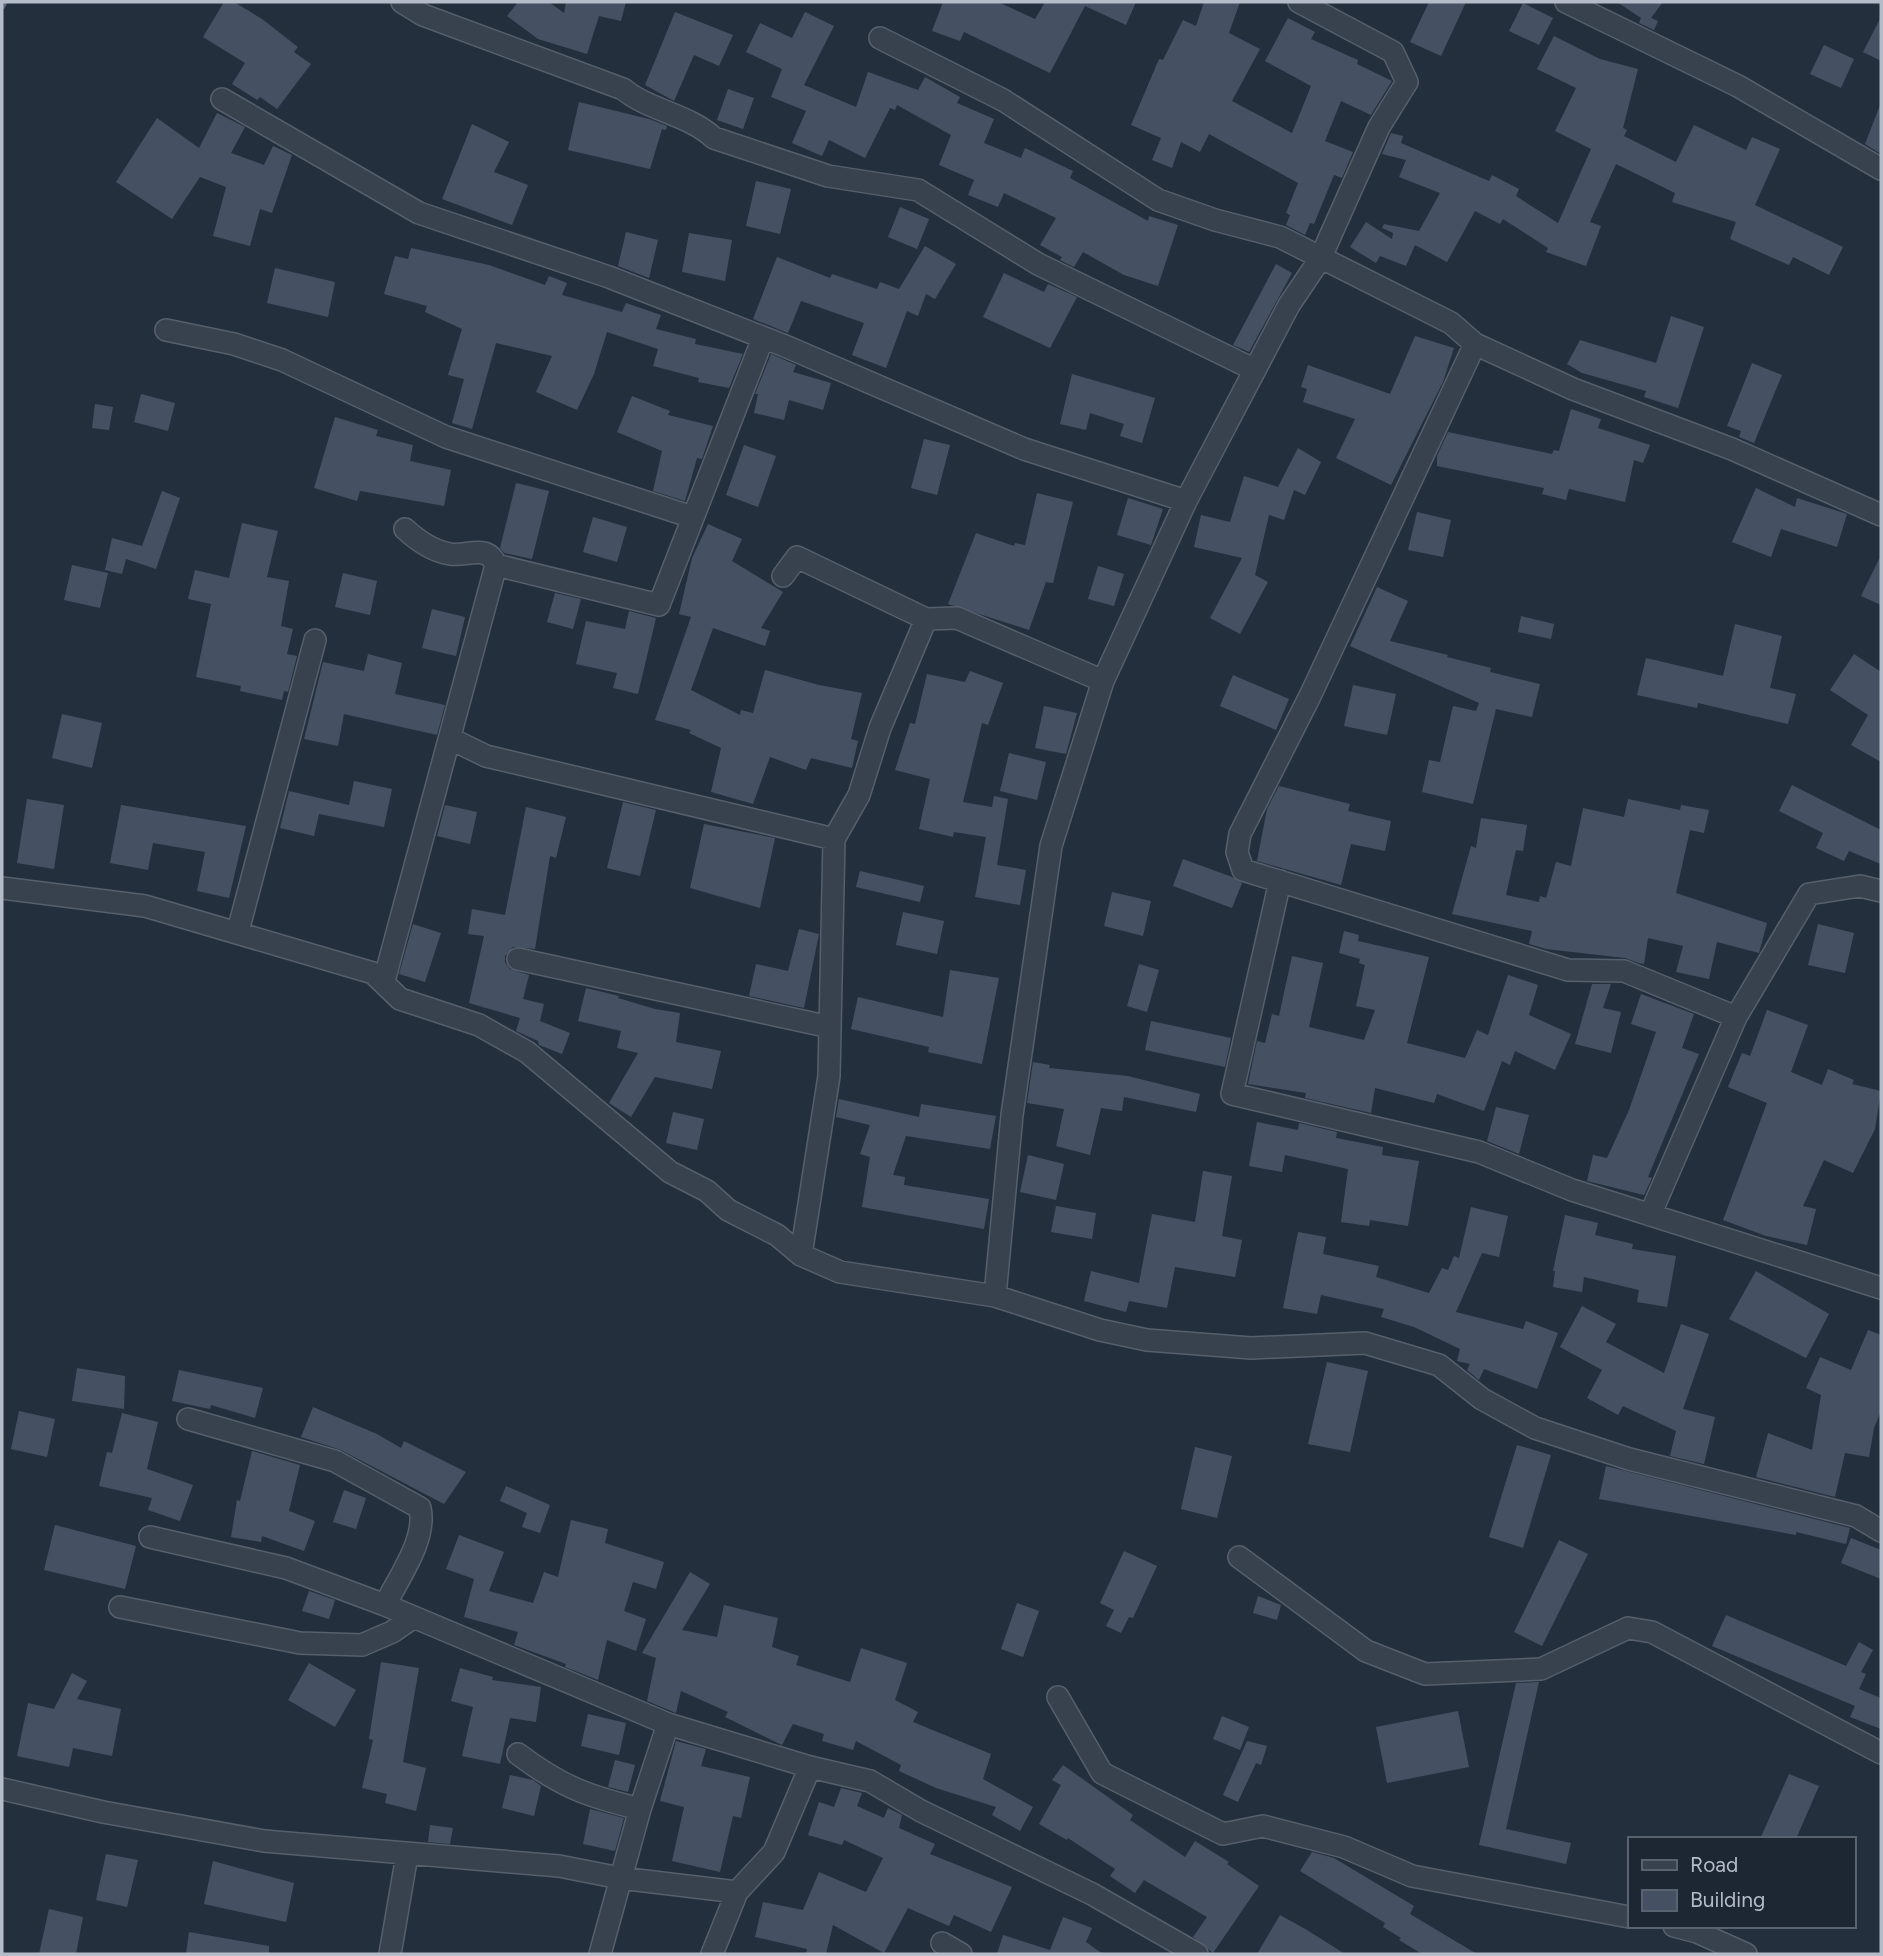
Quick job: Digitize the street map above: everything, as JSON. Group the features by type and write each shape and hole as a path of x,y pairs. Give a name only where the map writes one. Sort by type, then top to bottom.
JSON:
{"street":[{"path":"402,2 424,15 623,89 637,100 702,127 714,138 828,176 918,190 1038,264 1255,370"},
{"path":"995,1296 1012,1115 1051,846 1103,681 1186,501 1289,305 1320,259 1379,127 1407,82 1392,52 1298,2"},
{"path":"1566,2 1738,86 1881,169"},
{"path":"880,38 1003,100 1158,200 1215,220 1280,237 1451,323 1475,344 1573,388 1732,449 1881,515"},
{"path":"222,99 419,213 609,277 763,338 1024,449 1186,501"},
{"path":"166,330 234,344 282,360 446,437 692,517"},
{"path":"496,565 659,605 763,338"},
{"path":"1475,344 1315,684 1240,834 1237,852 1243,870 1568,970 1624,971 1736,1017"},
{"path":"384,981 496,565 493,557 484,553 453,555 438,551 420,542 405,529"},
{"path":"783,576 797,557 926,619 957,618 1103,681"},
{"path":"801,1255 829,1076 834,839 859,795 880,728 926,619"},
{"path":"238,931 315,640"},
{"path":"451,739 486,756 834,839"},
{"path":"1280,881 1233,1094 1479,1152 1572,1190 1881,1288"},
{"path":"1650,1215 1736,1017 1809,894 1860,886 1881,891"},
{"path":"2,888 145,906 238,931 373,973 400,999 479,1026 527,1052 670,1172 707,1191 728,1210 776,1235 801,1255 840,1272 995,1296 1100,1330 1147,1340 1251,1348 1365,1343 1408,1354 1439,1366 1482,1399 1535,1428 1629,1459 1856,1516 1881,1531"},
{"path":"517,959 830,1027"},
{"path":"188,1419 334,1461 420,1508 423,1521 418,1538 385,1605"},
{"path":"150,1536 286,1568 385,1605 668,1724 810,1767 870,1781 921,1811 1092,1894 1197,1954"},
{"path":"1238,1557 1366,1651 1406,1669 1425,1674 1541,1668 1628,1628 1652,1632 1881,1753"},
{"path":"120,1607 300,1643 362,1645 392,1632 414,1617"},
{"path":"1058,1697 1102,1773 1223,1834 1264,1826 1344,1847 1412,1876 1628,1917"},
{"path":"600,1954 640,1809 668,1724"},
{"path":"518,1754 554,1781 596,1798 640,1809"},
{"path":"712,1954 737,1892 774,1852 810,1767"},
{"path":"2,1789 103,1812 264,1841 559,1866 620,1878 737,1892"},
{"path":"390,1954 407,1855"},
{"path":"1682,1928 1698,1932 1746,1954"},
{"path":"942,1943 961,1954"}],"building":[{"path":"224,2 234,2 262,19 298,47 294,52 311,64 277,109 260,97 257,100 232,84 245,63 203,37"},
{"path":"518,2 549,2 564,13 566,2 626,2 621,21 599,16 587,54 538,39 507,16"},
{"path":"943,2 998,2 1035,19 1045,2 1136,2 1126,25 1085,6 1050,73 964,32 960,41 932,31"},
{"path":"1204,2 1240,2 1229,33 1260,49 1232,101 1292,133 1311,86 1265,61 1288,18 1315,32 1311,39 1358,60 1357,64 1392,81 1371,115 1341,101 1325,141 1353,152 1342,178 1334,175 1314,224 1310,223 1305,235 1286,225 1290,215 1286,213 1298,183 1209,134 1200,152 1181,142 1172,168 1152,160 1161,138 1131,125 1159,59 1163,60 1183,20 1196,26"},
{"path":"1429,2 1466,2 1441,56 1410,42"},
{"path":"1617,2 1663,2 1651,18 1658,21 1654,30 1639,23 1641,18"},
{"path":"1523,3 1553,18 1539,45 1509,31"},
{"path":"675,12 733,35 719,66 694,55 674,101 645,85"},
{"path":"805,12 834,26 804,85 856,107 868,72 918,90 925,77 960,97 957,103 994,119 984,143 1021,158 1025,148 1073,171 1070,178 1148,221 1149,216 1178,225 1158,286 1124,275 1083,252 1074,267 1060,260 1062,257 1040,245 1056,218 1004,193 998,207 968,195 974,180 939,165 951,135 897,105 895,110 890,108 865,158 829,140 822,156 792,143 806,111 771,97 782,69 746,52 760,23 792,38"},
{"path":"1881,17 1881,61 1863,52"},
{"path":"1554,36 1600,59 1638,69 1623,128 1627,130 1624,136 1676,162 1694,125 1746,150 1752,137 1780,149 1755,205 1843,247 1829,275 1793,257 1789,265 1730,239 1736,222 1672,202 1675,193 1616,164 1590,222 1601,226 1586,266 1546,252 1548,248 1503,219 1500,224 1475,211 1447,262 1415,245 1406,266 1380,256 1376,263 1350,247 1366,222 1392,239 1393,233 1382,228 1384,224 1419,231 1440,193 1399,177 1406,160 1382,154 1391,133 1403,136 1401,143 1489,181 1492,175 1519,189 1516,196 1558,223 1591,149 1555,131 1576,88 1537,69"},
{"path":"1824,45 1854,59 1841,88 1810,74"},
{"path":"728,89 754,98 743,129 717,120"},
{"path":"579,102 667,126 666,130 662,129 650,169 568,150"},
{"path":"1881,105 1881,154 1865,144"},
{"path":"217,113 245,127 231,153 264,165 273,146 292,155 272,213 260,209 250,246 213,236 226,187 200,177 172,219 116,182 157,118 199,148"},
{"path":"472,124 509,142 494,172 528,185 512,225 442,199"},
{"path":"756,181 791,189 780,234 746,226"},
{"path":"900,207 929,219 917,249 888,237"},
{"path":"626,232 658,240 649,278 618,266"},
{"path":"689,233 732,240 725,281 682,272"},
{"path":"925,246 956,264 935,299 926,294 918,316 907,311 886,368 852,355 864,323 801,301 788,333 753,319 777,257 830,278 832,274 877,289 880,282 899,289"},
{"path":"411,248 489,265 545,285 549,276 567,283 562,295 622,312 626,303 661,315 656,329 696,339 695,344 743,354 729,388 698,382 699,378 653,366 658,349 607,332 594,374 577,410 536,392 552,356 496,343 472,429 452,423 464,379 448,375 462,329 425,312 427,306 384,294 395,256 408,259"},
{"path":"1276,264 1292,273 1249,352 1233,345"},
{"path":"275,268 335,282 328,317 267,303"},
{"path":"1004,273 1044,292 1048,284 1077,297 1050,348 983,317"},
{"path":"1671,316 1704,327 1678,408 1644,397 1646,391 1582,373 1567,364 1580,340 1656,363"},
{"path":"1415,336 1454,348 1443,382 1391,485 1336,458 1355,419 1303,402 1307,389 1301,387 1308,365 1390,394"},
{"path":"771,354 796,365 793,372 831,383 823,410 789,400 784,420 754,413 758,394 755,394"},
{"path":"1752,363 1782,375 1754,443 1739,437 1741,431 1727,426"},
{"path":"1072,374 1155,398 1142,443 1120,436 1124,424 1090,413 1086,430 1060,424"},
{"path":"141,394 175,403 168,431 134,422"},
{"path":"632,396 670,411 668,415 713,426 702,459 697,458 685,501 653,491 662,451 617,432"},
{"path":"95,404 113,407 109,430 92,428"},
{"path":"1571,409 1601,419 1598,428 1650,445 1643,463 1634,460 1625,502 1569,489 1566,500 1542,494 1544,488 1437,466 1437,456 1448,432 1552,454 1554,450 1559,451"},
{"path":"335,417 378,430 376,436 413,445 410,461 451,470 444,506 360,491 357,501 314,488"},
{"path":"924,439 950,445 937,495 911,488"},
{"path":"744,445 776,456 758,507 726,495"},
{"path":"1298,448 1321,462 1305,495 1294,490 1284,520 1269,515 1255,575 1268,582 1240,634 1210,618 1242,558 1194,547 1201,515 1230,522 1244,476 1278,487"},
{"path":"516,483 549,491 532,559 504,553 500,548"},
{"path":"1756,488 1795,507 1797,498 1847,514 1837,547 1781,529 1771,557 1732,542"},
{"path":"162,491 180,498 156,569 126,559 122,574 105,570 112,538 142,546"},
{"path":"1037,493 1073,502 1053,583 1046,582 1029,630 948,604 976,533 1014,546 1015,543 1025,545"},
{"path":"1128,498 1163,509 1151,545 1117,535"},
{"path":"1417,512 1451,520 1443,557 1408,550"},
{"path":"593,517 627,527 617,562 583,552"},
{"path":"242,523 278,531 267,577 289,581 281,626 293,629 287,654 297,656 288,692 284,691 282,700 240,691 241,686 196,677 211,604 188,599 195,570 229,578"},
{"path":"708,524 742,539 732,561 783,592 761,628 770,631 765,646 713,628 691,690 740,715 741,710 753,713 765,670 819,685 862,693 851,739 858,741 852,768 811,758 806,770 770,757 753,804 711,792 721,748 689,733 691,730 655,720 691,617 679,614 692,558"},
{"path":"1881,555 1881,605 1861,596"},
{"path":"72,565 108,573 100,608 64,600"},
{"path":"1098,566 1124,574 1114,606 1088,599"},
{"path":"343,573 377,581 370,615 335,607"},
{"path":"1377,587 1408,601 1390,641 1448,655 1447,657 1491,668 1490,672 1540,684 1532,717 1496,709 1473,804 1422,792 1429,760 1440,762 1453,706 1476,711 1479,703 1350,646"},
{"path":"555,593 581,599 573,629 547,622"},
{"path":"432,609 465,617 456,656 422,648"},
{"path":"629,611 656,618 638,694 613,688 617,673 576,664 586,621 625,629"},
{"path":"1521,616 1554,624 1551,639 1518,632"},
{"path":"1735,624 1782,636 1770,688 1796,694 1788,724 1698,703 1697,708 1637,695 1646,658 1723,676"},
{"path":"368,654 402,663 395,694 445,705 437,735 344,714 338,746 304,739 323,662 364,671"},
{"path":"1854,654 1881,672 1881,762 1851,745 1868,715 1830,690"},
{"path":"970,671 1003,683 988,725 982,723 963,802 992,807 994,796 1008,799 997,865 1026,870 1020,905 975,897 986,837 954,832 953,837 919,829 930,779 895,770 910,723 915,724 927,674 965,682"},
{"path":"1233,675 1289,699 1276,730 1220,706"},
{"path":"1353,685 1396,694 1387,735 1344,726"},
{"path":"1044,706 1077,713 1066,754 1035,748"},
{"path":"62,714 102,723 92,768 52,758"},
{"path":"1009,753 1046,762 1037,800 1000,791"},
{"path":"354,781 392,789 384,827 319,814 314,836 280,828 289,791 349,805"},
{"path":"1792,785 1881,830 1881,864 1849,851 1844,861 1816,848 1823,833 1779,811"},
{"path":"1279,786 1350,804 1348,811 1391,821 1385,851 1351,844 1341,885 1257,861 1267,809"},
{"path":"27,799 64,805 54,869 17,863"},
{"path":"1628,799 1680,810 1681,805 1709,810 1704,833 1690,830 1676,893 1767,923 1759,953 1717,942 1709,979 1676,972 1683,946 1648,938 1644,964 1625,958 1546,949 1529,944 1532,931 1452,914 1471,846 1476,848 1481,818 1527,825 1523,851 1516,850 1506,895 1539,902 1540,896 1546,898 1556,862 1571,866 1583,808 1624,817"},
{"path":"623,802 656,810 640,876 607,868"},
{"path":"121,805 246,826 229,898 197,891 205,852 153,843 148,870 110,863"},
{"path":"445,805 477,812 470,844 437,836"},
{"path":"526,807 566,817 556,858 550,856 535,949 513,947 505,956 505,962 510,969 529,975 523,999 544,1004 540,1021 570,1033 562,1054 539,1045 538,1041 516,1031 520,1018 469,1003 484,936 468,934 472,909 505,915"},
{"path":"704,824 775,838 760,908 690,888"},
{"path":"1183,859 1242,883 1232,908 1173,886"},
{"path":"860,871 924,886 920,902 856,887"},
{"path":"1112,892 1151,901 1143,936 1104,926"},
{"path":"903,912 944,921 937,954 896,945"},
{"path":"413,924 441,933 425,982 399,974"},
{"path":"1818,924 1854,933 1845,973 1808,965"},
{"path":"799,929 819,934 804,1008 749,996 756,964 788,971"},
{"path":"1344,931 1359,935 1358,941 1429,957 1407,1043 1465,1058 1477,1030 1488,1035 1508,975 1538,985 1529,1015 1571,1034 1555,1070 1515,1051 1510,1065 1502,1061 1484,1111 1437,1094 1434,1103 1375,1088 1371,1113 1305,1098 1306,1093 1248,1084 1257,1041 1265,1043 1272,1014 1279,1016 1292,956 1323,963 1309,1027 1364,1040 1375,1010 1356,1006 1365,965 1359,963 1360,959 1339,953"},
{"path":"1139,964 1159,970 1147,1012 1127,1006"},
{"path":"950,970 999,978 982,1064 928,1052 929,1047 851,1029 858,997 943,1017"},
{"path":"1592,984 1611,984 1603,1008 1621,1012 1611,1053 1575,1044"},
{"path":"586,988 655,1009 680,1013 676,1042 721,1051 712,1089 655,1077 631,1117 609,1103 638,1053 617,1048 621,1031 578,1021"},
{"path":"1641,994 1694,1014 1682,1048 1699,1054 1648,1177 1652,1178 1644,1195 1587,1181 1593,1155 1607,1158 1629,1110 1656,1032 1631,1024"},
{"path":"1767,1010 1808,1025 1791,1072 1822,1085 1828,1069 1854,1080 1852,1084 1881,1091 1875,1129 1853,1173 1824,1160 1803,1206 1816,1209 1807,1245 1766,1236 1723,1220 1767,1103 1728,1087 1742,1053 1750,1056"},
{"path":"1151,1021 1231,1038 1225,1067 1145,1050"},
{"path":"1033,1062 1050,1065 1049,1068 1128,1076 1200,1094 1196,1112 1124,1097 1122,1111 1101,1108 1090,1155 1056,1146 1064,1109 1027,1103"},
{"path":"839,1099 919,1117 921,1104 996,1116 990,1149 906,1136 893,1175 905,1177 904,1185 989,1199 984,1229 862,1207 870,1157 860,1154 870,1125 836,1117"},
{"path":"1496,1107 1529,1115 1519,1154 1487,1141"},
{"path":"673,1112 704,1119 697,1150 666,1143"},
{"path":"1257,1122 1298,1130 1299,1123 1337,1132 1336,1138 1383,1147 1382,1155 1419,1161 1408,1226 1370,1220 1369,1226 1341,1222 1348,1169 1285,1155 1282,1172 1249,1166"},
{"path":"1028,1155 1064,1164 1056,1200 1020,1192"},
{"path":"1203,1171 1232,1176 1222,1236 1242,1240 1235,1277 1175,1267 1167,1308 1129,1301 1126,1312 1084,1301 1091,1271 1139,1283 1152,1214 1195,1222"},
{"path":"1056,1206 1096,1213 1092,1239 1051,1232"},
{"path":"1471,1207 1508,1216 1499,1257 1482,1253 1456,1312 1523,1329 1526,1321 1558,1333 1537,1389 1484,1369 1479,1380 1467,1370 1470,1364 1457,1361 1460,1349 1414,1327 1381,1317 1384,1309 1321,1295 1317,1314 1283,1308 1298,1232 1326,1237 1323,1254 1379,1266 1376,1277 1429,1293 1442,1268 1448,1270 1454,1256 1459,1258"},
{"path":"1565,1215 1598,1223 1595,1235 1633,1244 1632,1249 1676,1256 1667,1307 1637,1302 1639,1290 1584,1277 1582,1292 1553,1287 1553,1271"},
{"path":"1756,1271 1829,1314 1806,1358 1729,1319"},
{"path":"1582,1306 1616,1324 1606,1342 1664,1373 1681,1324 1709,1334 1683,1409 1715,1417 1704,1464 1670,1456 1676,1431 1623,1406 1618,1415 1587,1398 1602,1370 1560,1347"},
{"path":"1868,1330 1881,1335 1881,1411 1874,1428 1869,1457 1845,1453 1835,1497 1756,1477 1768,1433 1812,1450 1821,1395 1806,1388 1820,1357 1851,1370"},
{"path":"1327,1362 1368,1371 1350,1452 1308,1444"},
{"path":"77,1368 125,1376 124,1409 72,1401"},
{"path":"179,1370 263,1388 255,1418 211,1405 210,1409 172,1401"},
{"path":"313,1407 377,1434 401,1448 404,1441 466,1472 444,1504 341,1450 301,1437"},
{"path":"19,1411 55,1419 47,1457 11,1449"},
{"path":"122,1413 158,1422 147,1469 193,1485 180,1521 148,1510 152,1498 99,1486 107,1452 112,1453"},
{"path":"1517,1445 1551,1455 1523,1548 1489,1537"},
{"path":"1195,1447 1232,1456 1217,1518 1181,1509"},
{"path":"252,1451 300,1465 289,1511 315,1521 304,1551 262,1536 261,1542 231,1537 237,1500 240,1501"},
{"path":"1606,1466 1850,1528 1846,1544 1796,1532 1796,1535 1599,1499"},
{"path":"506,1486 550,1505 540,1533 522,1527 527,1513 500,1501"},
{"path":"344,1490 366,1498 356,1529 333,1522"},
{"path":"571,1520 608,1529 605,1543 664,1562 656,1589 633,1582 624,1611 646,1619 636,1651 607,1640 598,1680 565,1667 566,1664 514,1645 518,1632 464,1617 474,1579 446,1569 459,1535 504,1552 489,1591 533,1603 544,1572 558,1577"},
{"path":"55,1525 136,1546 125,1589 44,1570"},
{"path":"1851,1538 1881,1550 1881,1579 1841,1563"},
{"path":"1559,1540 1588,1554 1542,1646 1514,1632"},
{"path":"1124,1551 1157,1566 1133,1618 1129,1617 1121,1633 1106,1626 1114,1610 1100,1603"},
{"path":"690,1572 710,1584 682,1630 717,1637 724,1605 778,1618 772,1647 799,1656 796,1665 850,1682 861,1648 907,1663 895,1700 918,1712 913,1722 991,1754 983,1779 1033,1807 1020,1831 992,1815 996,1807 936,1788 899,1771 901,1765 856,1741 853,1750 822,1741 824,1734 793,1724 782,1745 725,1717 728,1712 681,1691 676,1713 647,1701 656,1658 642,1653"},
{"path":"309,1591 335,1600 329,1619 302,1611"},
{"path":"1258,1596 1281,1605 1277,1620 1253,1613"},
{"path":"1017,1603 1039,1611 1023,1657 1001,1649"},
{"path":"1726,1615 1846,1666 1859,1642 1873,1650 1861,1672 1866,1674 1859,1689 1881,1698 1881,1729 1850,1717 1855,1706 1712,1646"},
{"path":"381,1662 419,1668 403,1762 426,1768 416,1811 385,1803 387,1794 362,1788 373,1740 369,1739"},
{"path":"309,1663 356,1690 335,1727 288,1700"},
{"path":"460,1668 493,1677 492,1680 541,1687 536,1722 510,1718 500,1764 462,1756 473,1707 451,1701"},
{"path":"72,1673 87,1681 77,1699 121,1709 112,1756 73,1748 69,1767 17,1756 28,1703 54,1709"},
{"path":"1539,1682 1506,1829 1571,1843 1566,1864 1479,1845 1516,1683"},
{"path":"1458,1711 1469,1767 1387,1783 1376,1727"},
{"path":"588,1714 626,1723 619,1755 581,1746"},
{"path":"1222,1716 1249,1727 1240,1750 1213,1739"},
{"path":"676,1741 706,1749 701,1766 750,1777 741,1818 733,1816 720,1872 672,1861 684,1807 660,1801"},
{"path":"1247,1741 1267,1746 1261,1765 1256,1763 1238,1802 1223,1795"},
{"path":"615,1760 635,1765 628,1792 608,1787"},
{"path":"1063,1765 1133,1815 1130,1820 1185,1857 1195,1841 1229,1862 1227,1864 1259,1886 1213,1953 1193,1937 1207,1917 1144,1880 1135,1893 1110,1876 1115,1869 1068,1838 1067,1840 1039,1824 1061,1785 1052,1780"},
{"path":"1789,1774 1819,1786 1797,1837 1761,1837"},
{"path":"510,1775 533,1780 541,1786 534,1816 502,1808"},
{"path":"841,1788 862,1793 857,1806 884,1818 888,1808 902,1815 899,1828 935,1844 930,1854 1012,1887 991,1932 954,1915 949,1926 908,1908 884,1953 833,1925 826,1954 806,1954 807,1949 755,1937 763,1902 803,1910 819,1872 866,1892 883,1858 844,1840 842,1845 808,1835 819,1802 834,1807"},
{"path":"590,1809 624,1818 615,1851 583,1844"},
{"path":"430,1825 453,1828 450,1844 428,1842"},
{"path":"1312,1852 1334,1858 1414,1906 1410,1914 1477,1954 1422,1954 1399,1940 1401,1938 1383,1927 1385,1923 1300,1871"},
{"path":"106,1854 138,1860 127,1907 96,1900"},
{"path":"213,1861 294,1883 286,1922 204,1904"},
{"path":"49,1909 83,1917 76,1954 39,1954"},
{"path":"1280,1915 1307,1930 1345,1954 1257,1954"},
{"path":"1063,1917 1092,1928 1086,1942 1103,1954 997,1954 1003,1935 1050,1950"},
{"path":"189,1932 269,1946 269,1954 186,1954"}],"railway":[{"path":"2,8 5,2"}]}
